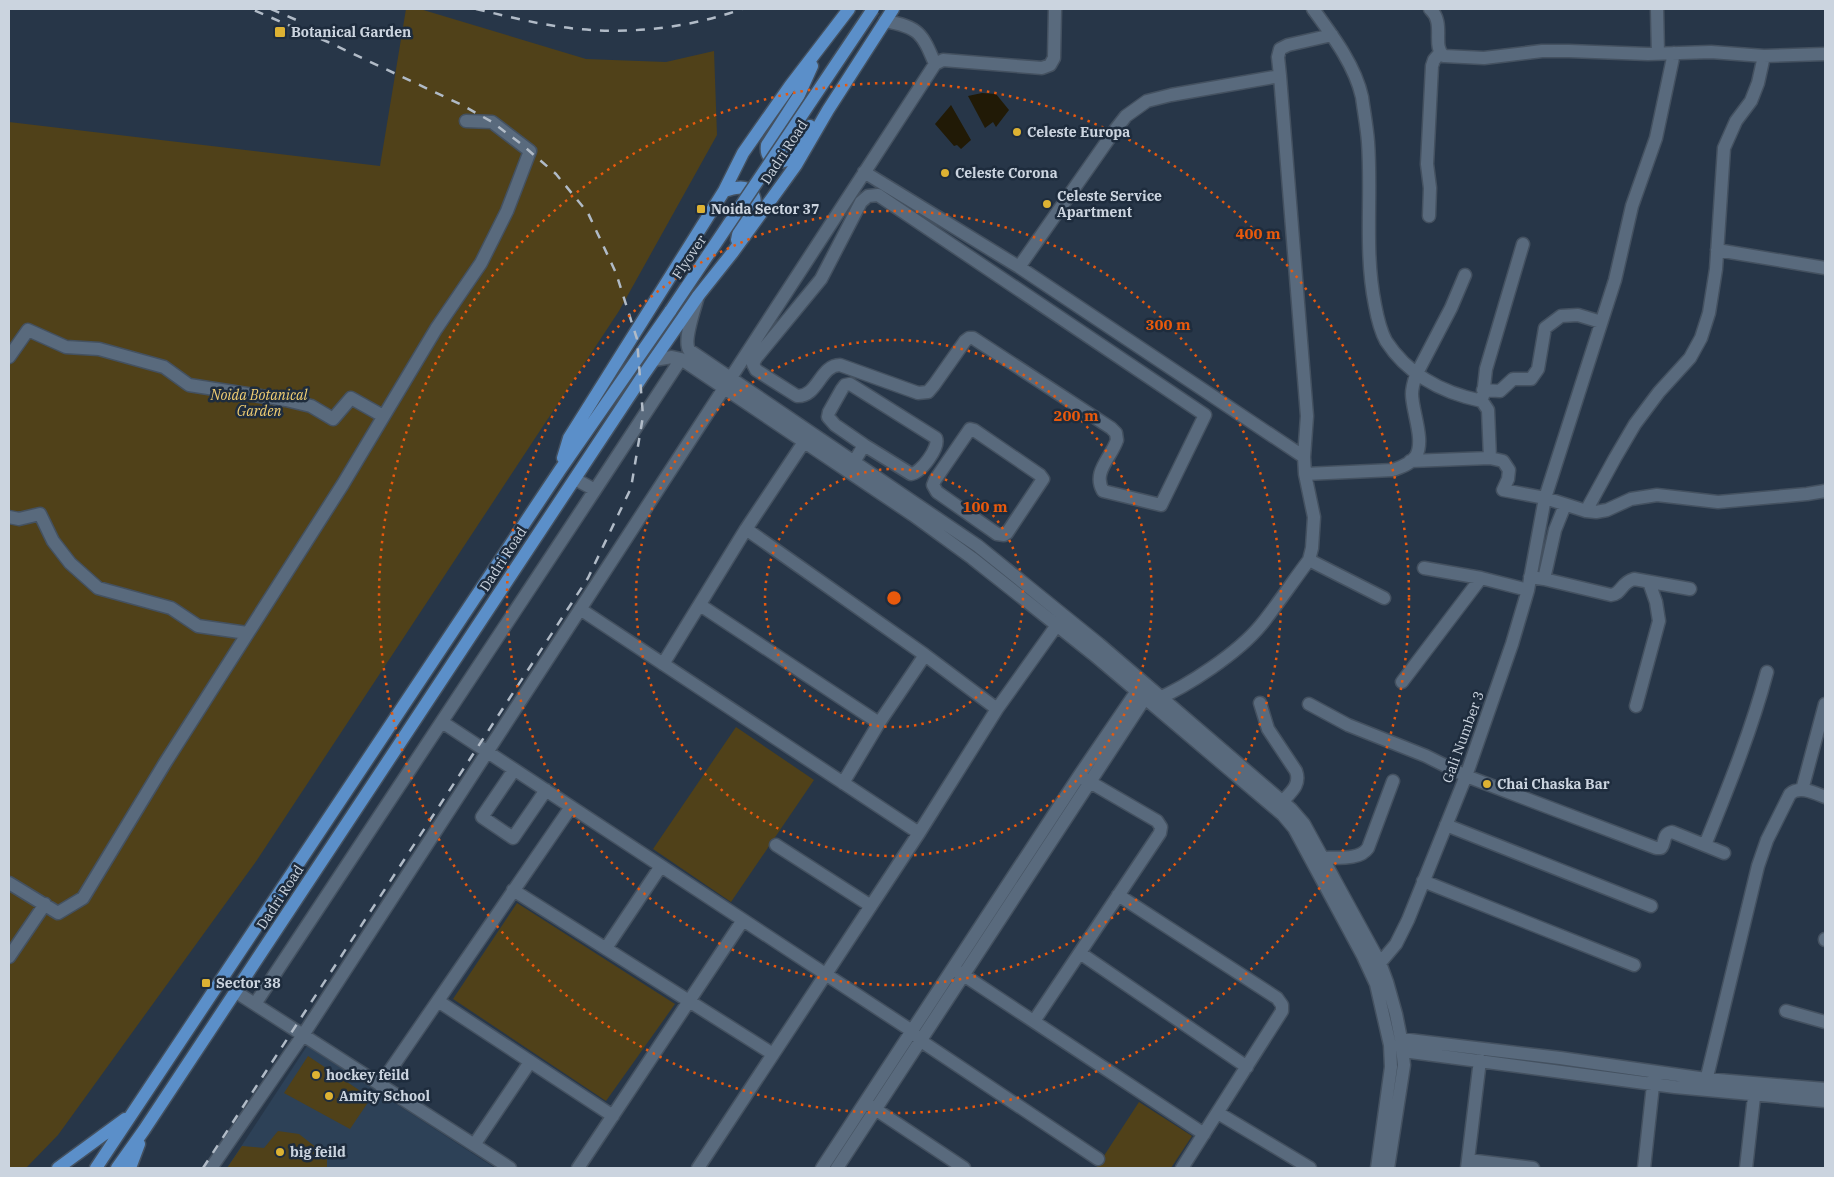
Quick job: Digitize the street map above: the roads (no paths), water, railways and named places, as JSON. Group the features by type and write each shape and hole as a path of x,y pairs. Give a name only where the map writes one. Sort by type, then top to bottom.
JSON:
{"main road":[{"path":"560,470 570,438 724,191 743,153 790,86 849,9"},
{"name":"Flyover","path":"560,470 671,310 873,9"},
{"name":"Dadri Road","path":"144,1130 654,360 698,296 733,252 796,165 828,110 893,9"},
{"path":"823,44 798,97 767,145 769,157 775,162 787,160 816,115 828,110"},
{"path":"724,191 744,188 751,192 754,199 754,206 740,228 733,252"},
{"name":"Dadri Road","path":"99,1165 560,470"},
{"path":"58,1168 133,1113"},
{"path":"117,1168 144,1130"},
{"path":"130,1168 144,1130"}],"street":[{"path":"211,1168 303,1035 935,64 944,60 1042,68 1050,65 1054,58 1055,9"},
{"path":"1312,9 1332,35 1352,70 1361,95 1368,142 1371,284 1377,316 1386,340 1416,375 1439,388 1483,396 1500,391 1514,379 1531,379 1538,370 1545,328 1561,316 1578,315 1601,322"},
{"path":"1657,9 1658,54"},
{"path":"1433,10 1438,21 1438,47 1440,53 1444,56 1484,58 1569,51 1607,54 1720,52 1764,56 1825,54"},
{"path":"885,21 904,24 917,32 926,43 935,64"},
{"path":"837,1168 871,1106 1084,779 1148,697 1202,673 1239,647 1260,626 1309,560 1314,517 1305,474 1304,457 1307,416 1278,57 1280,49 1288,45 1332,35"},
{"path":"1429,216 1430,188 1427,164 1432,66 1440,53"},
{"name":"Gali Number 3","path":"1374,966 1396,944 1408,920 1466,776 1501,678 1528,590 1545,498 1615,280 1632,206 1656,138 1674,53"},
{"path":"1586,511 1635,424 1659,392 1690,358 1701,338 1709,313 1716,269 1724,148 1736,121 1750,101 1758,83 1764,56"},
{"path":"1019,267 1126,116 1148,101 1171,95 1280,76"},
{"path":"9,883 58,913 84,898 165,763 299,554 436,329 481,263 507,211 530,151 492,122 466,121"},
{"path":"864,172 1019,267 1304,457"},
{"path":"868,196 878,196 1205,416 1161,505 1103,491 1099,484 1099,476 1117,440 1116,434 1111,428 973,338 964,341 928,392 918,393 840,365 834,365 828,369 804,397 788,392 756,370 753,364 756,358 801,305 821,279 830,262 862,202 868,196"},
{"path":"1490,458 1488,410 1483,396 1486,370 1523,244"},
{"path":"1717,250 1825,268"},
{"path":"812,253 830,262"},
{"path":"802,268 821,279"},
{"path":"1305,474 1393,470 1406,465 1416,455 1419,441 1412,385 1465,276"},
{"path":"698,296 687,337 687,348 728,383 808,437 972,558 1282,802 1304,824 1374,966 1376,984 1390,1045 1391,1067 1377,1168"},
{"path":"9,357 28,330 66,347 99,349 164,367 189,385 310,406 333,419 351,398 383,416"},
{"path":"654,360 672,357 680,359 728,383"},
{"path":"255,1004 596,490 680,359"},
{"path":"850,384 854,386 936,438 937,442 936,447 916,474 911,474 864,445 828,417 845,385 850,384"},
{"path":"970,429 1040,475 1043,479 1004,535 997,534 937,492 933,485 935,480 970,429"},
{"path":"808,437 854,462 978,546 1100,644 1148,697 1283,815 1294,828 1374,966 1387,982 1402,1045 1404,1065 1388,1168"},
{"path":"663,664 746,529 808,437"},
{"path":"854,462 864,445"},
{"path":"1410,461 1490,458 1503,461 1509,470 1508,479 1503,490 1545,498 1586,511 1607,510 1631,500 1657,495 1718,502 1825,491"},
{"path":"575,478 596,490"},
{"path":"924,510 937,492"},
{"path":"1544,579 1555,530 1565,505"},
{"path":"9,517 18,519 40,514 53,541 70,563 98,588 171,608 198,626 247,633"},
{"path":"746,529 925,655 997,709"},
{"path":"1309,560 1384,598"},
{"path":"1424,568 1481,578 1528,590"},
{"path":"1530,577 1611,595 1618,592 1627,581 1634,579 1690,589"},
{"path":"1402,682 1481,578"},
{"path":"1636,706 1659,621 1656,602 1649,582"},
{"path":"700,606 879,723"},
{"path":"580,609 919,833"},
{"path":"698,1168 919,833 997,709 1057,625"},
{"path":"842,783 879,723 925,655"},
{"path":"1705,845 1742,755 1767,672"},
{"path":"1260,703 1268,729 1299,778 1296,785 1282,802"},
{"path":"1309,704 1348,725 1426,756 1466,776 1656,848 1661,848 1664,836 1672,832 1724,853"},
{"path":"1802,790 1825,704"},
{"path":"442,722 826,974 1098,1160"},
{"path":"514,770 482,817 513,838 546,790"},
{"path":"1034,1021 1160,832 1161,827 1157,821 1084,779"},
{"path":"1322,858 1364,854 1368,848 1393,781"},
{"path":"1705,1084 1758,866 1767,840 1793,791 1802,790 1825,797"},
{"path":"380,1085 570,807"},
{"path":"1446,825 1651,906"},
{"path":"776,845 871,906"},
{"path":"606,948 661,866"},
{"path":"1424,881 1634,965"},
{"path":"514,890 773,1054"},
{"path":"1118,895 1277,998 1282,1005 1282,1011 1184,1168"},
{"path":"9,957 44,904"},
{"path":"578,1168 743,920"},
{"path":"1080,953 1247,1067"},
{"path":"958,971 1204,1134"},
{"path":"236,992 510,1168"},
{"path":"438,1000 612,1116"},
{"path":"1786,1011 1825,1022"},
{"path":"1402,1045 1480,1060 1654,1077"},
{"path":"1402,1045 1755,1089 1825,1101"},
{"path":"1480,1060 1468,1164 1533,1168"},
{"path":"474,1145 530,1062"},
{"path":"1644,1168 1654,1077"},
{"path":"1755,1089 1825,1089"},
{"path":"1746,1168 1755,1089"},
{"path":"822,1168 871,1106"},
{"path":"871,1106 964,1168"},
{"path":"1218,1113 1305,1167"}],"railway":[{"path":"203,1168 588,578 631,488 643,416 637,339 616,273 588,213 556,174 492,122 462,105 328,42 251,9"},
{"path":"271,9 301,22"},
{"path":"476,9 555,26 602,31 626,31 673,26 697,22 742,9"}],"place":[{"name":"Botanical Garden","path":"280,32"},
{"name":"Celeste Europa","path":"1017,132"},
{"name":"Celeste Corona","path":"945,173"},
{"name":"Celeste Service Apartment","path":"1047,204"},
{"name":"Noida Sector 37","path":"701,209"},
{"name":"Chai Chaska Bar","path":"1487,784"},
{"name":"Sector 38","path":"206,983"},
{"name":"hockey feild","path":"316,1075"},
{"name":"Amity School","path":"329,1096"},
{"name":"big feild","path":"280,1152"}],"park label":[{"name":"Noida Botanical Garden","path":"259,404"}]}
